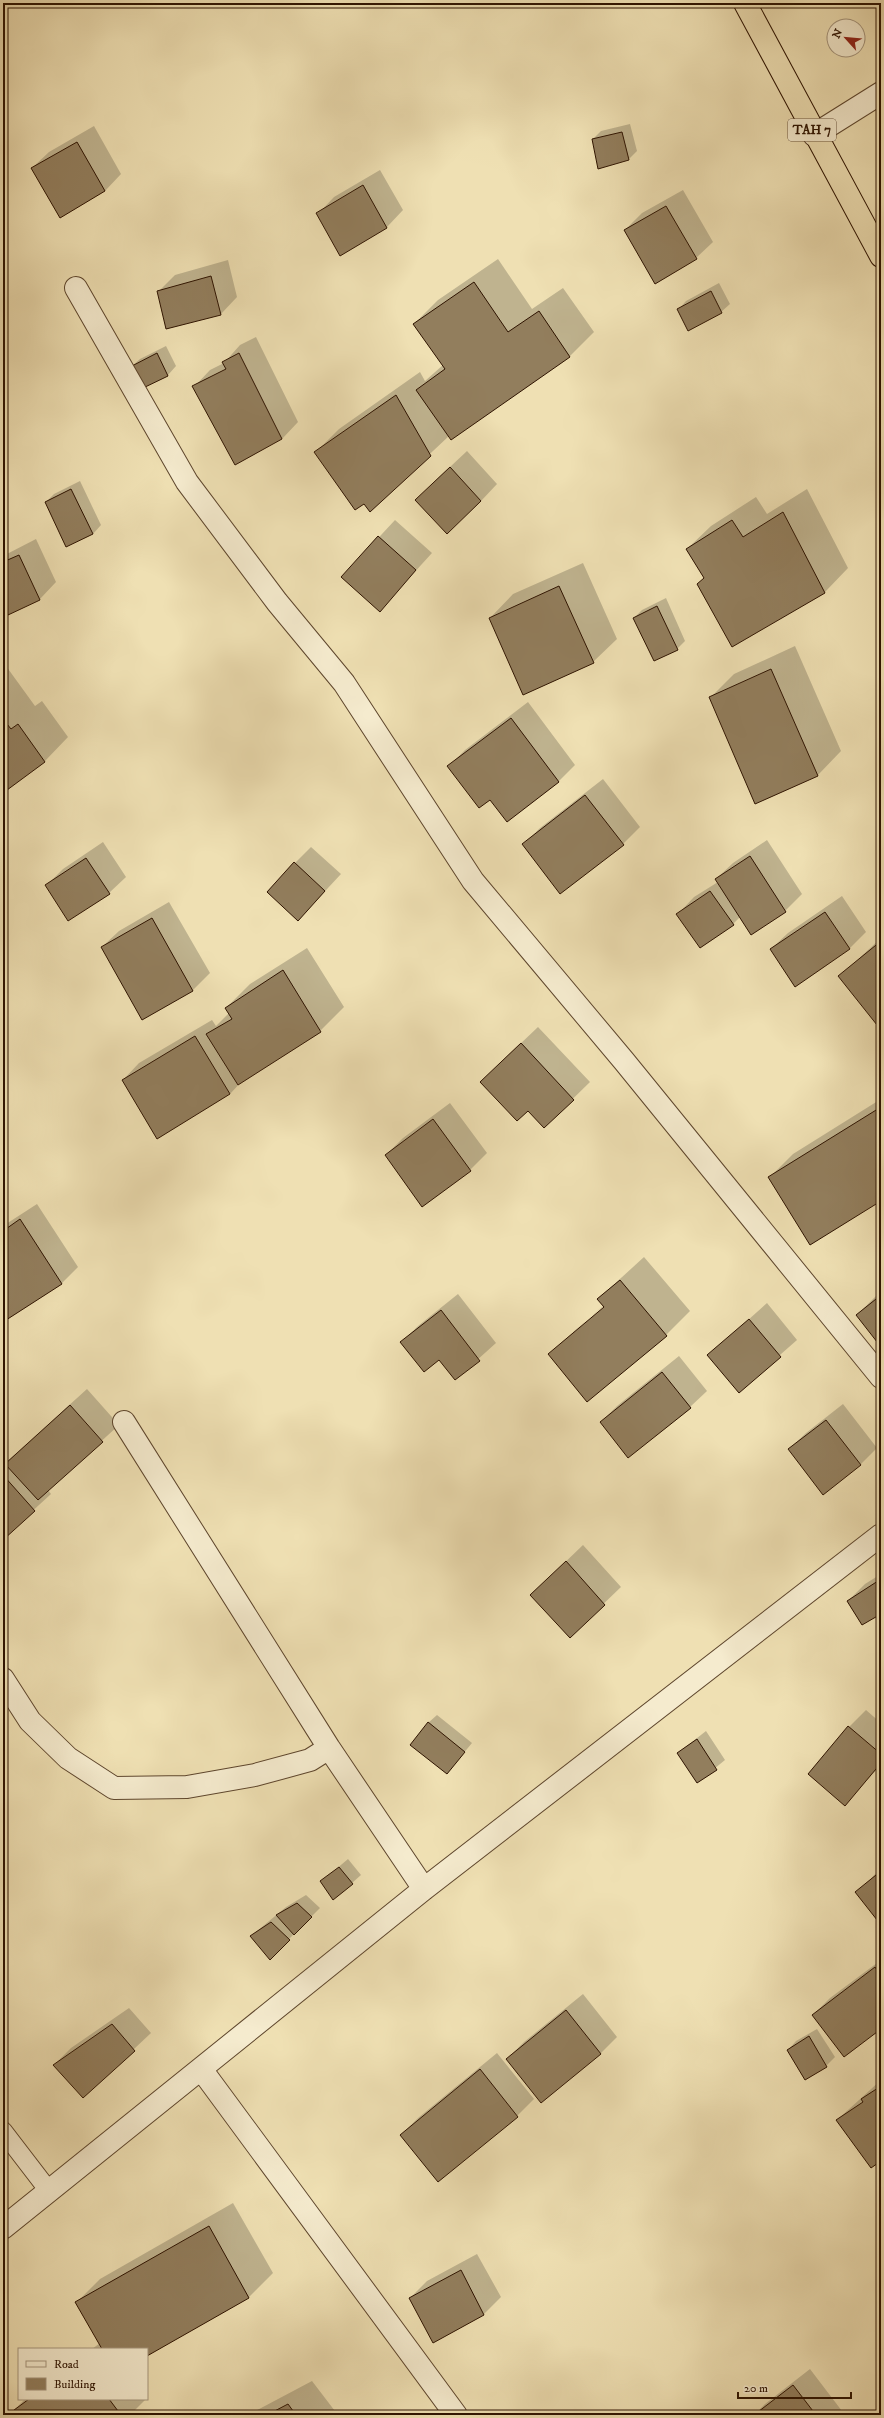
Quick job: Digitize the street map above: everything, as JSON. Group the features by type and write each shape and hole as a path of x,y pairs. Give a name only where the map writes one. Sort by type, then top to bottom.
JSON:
{"highway":[{"name":"TAH 7","path":"745,3 814,135 881,256"}],"street":[{"path":"814,135 881,93"},
{"path":"76,288 187,482 277,602 344,684 473,881 624,1061 881,1377"},
{"path":"124,1422 329,1748 424,1889"},
{"path":"3,2228 424,1889 881,1535"},
{"path":"3,1679 30,1721 68,1758 114,1788 187,1787 255,1775 310,1760 329,1748"},
{"path":"201,2070 456,2415"}],"lane":[{"path":"3,2131 49,2191"}],"building":[{"path":"622,132 629,160 598,169 592,139"},
{"path":"77,142 105,191 60,218 31,168"},
{"path":"363,185 387,228 340,256 316,213"},
{"path":"666,206 697,259 655,284 624,230"},
{"path":"211,276 221,315 166,329 157,291"},
{"path":"474,282 508,332 539,311 570,357 451,440 416,390 445,369 413,324"},
{"path":"711,291 722,313 688,331 677,309"},
{"path":"157,353 168,376 141,389 130,367"},
{"path":"239,353 282,439 235,465 192,386 226,369 222,362"},
{"path":"396,395 431,456 370,512 364,504 355,510 314,452"},
{"path":"450,467 481,501 447,534 415,500"},
{"path":"71,489 93,534 66,547 45,502"},
{"path":"783,512 825,593 732,647 697,584 704,578 686,549 732,520 743,537"},
{"path":"378,536 416,570 380,612 341,577"},
{"path":"19,555 40,600 8,615 3,603 3,562"},
{"path":"559,586 594,663 523,695 489,618"},
{"path":"657,606 678,650 654,661 633,618"},
{"path":"771,669 818,776 755,804 709,697"},
{"path":"511,718 559,782 507,822 490,800 479,808 447,766"},
{"path":"3,719 11,729 18,724 45,762 3,793"},
{"path":"585,795 624,845 560,894 522,844"},
{"path":"750,856 786,912 751,935 715,879"},
{"path":"86,858 110,894 68,921 45,885"},
{"path":"294,862 325,891 298,921 267,892"},
{"path":"710,891 734,925 700,948 676,914"},
{"path":"825,912 850,949 795,987 770,949"},
{"path":"152,918 193,991 142,1020 101,947"},
{"path":"881,941 881,1030 838,976"},
{"path":"283,970 321,1032 238,1085 206,1034 232,1019 225,1008"},
{"path":"195,1036 230,1094 157,1139 122,1080"},
{"path":"521,1043 574,1100 544,1128 528,1111 517,1121 480,1082"},
{"path":"881,1107 881,1201 810,1245 768,1177"},
{"path":"433,1119 471,1171 422,1207 385,1155"},
{"path":"20,1219 62,1284 3,1322 3,1231"},
{"path":"620,1280 667,1336 587,1402 548,1354 604,1307 597,1299"},
{"path":"881,1295 881,1347 856,1315"},
{"path":"441,1310 480,1361 455,1380 439,1360 424,1372 400,1342"},
{"path":"749,1319 781,1357 739,1393 707,1355"},
{"path":"662,1372 691,1408 628,1458 600,1422"},
{"path":"70,1405 103,1442 38,1500 5,1464"},
{"path":"826,1420 861,1465 823,1495 788,1449"},
{"path":"3,1475 35,1511 3,1540"},
{"path":"566,1561 605,1605 570,1638 530,1595"},
{"path":"881,1579 881,1614 862,1625 847,1601"},
{"path":"428,1722 465,1752 447,1774 410,1745"},
{"path":"848,1726 881,1754 881,1763 845,1806 808,1774"},
{"path":"697,1739 717,1770 697,1783 677,1753"},
{"path":"339,1867 353,1884 333,1900 320,1881"},
{"path":"881,1871 881,1925 855,1892"},
{"path":"297,1903 312,1917 294,1935 276,1915"},
{"path":"271,1922 290,1940 270,1960 250,1936"},
{"path":"875,1967 881,1976 881,2029 844,2057 812,2015"},
{"path":"566,2010 601,2054 541,2103 506,2059"},
{"path":"112,2024 135,2051 83,2098 53,2065"},
{"path":"809,2036 827,2067 805,2080 787,2050"},
{"path":"480,2069 518,2117 438,2182 400,2135"},
{"path":"881,2086 881,2161 871,2168 836,2120 863,2102 861,2099"},
{"path":"209,2226 249,2298 148,2355 148,2348 101,2348 75,2302"},
{"path":"461,2270 484,2315 433,2343 409,2298"},
{"path":"793,2385 816,2415 754,2415"},
{"path":"28,2400 110,2400 121,2415 12,2415 10,2413"},
{"path":"288,2404 296,2415 267,2415"}]}
